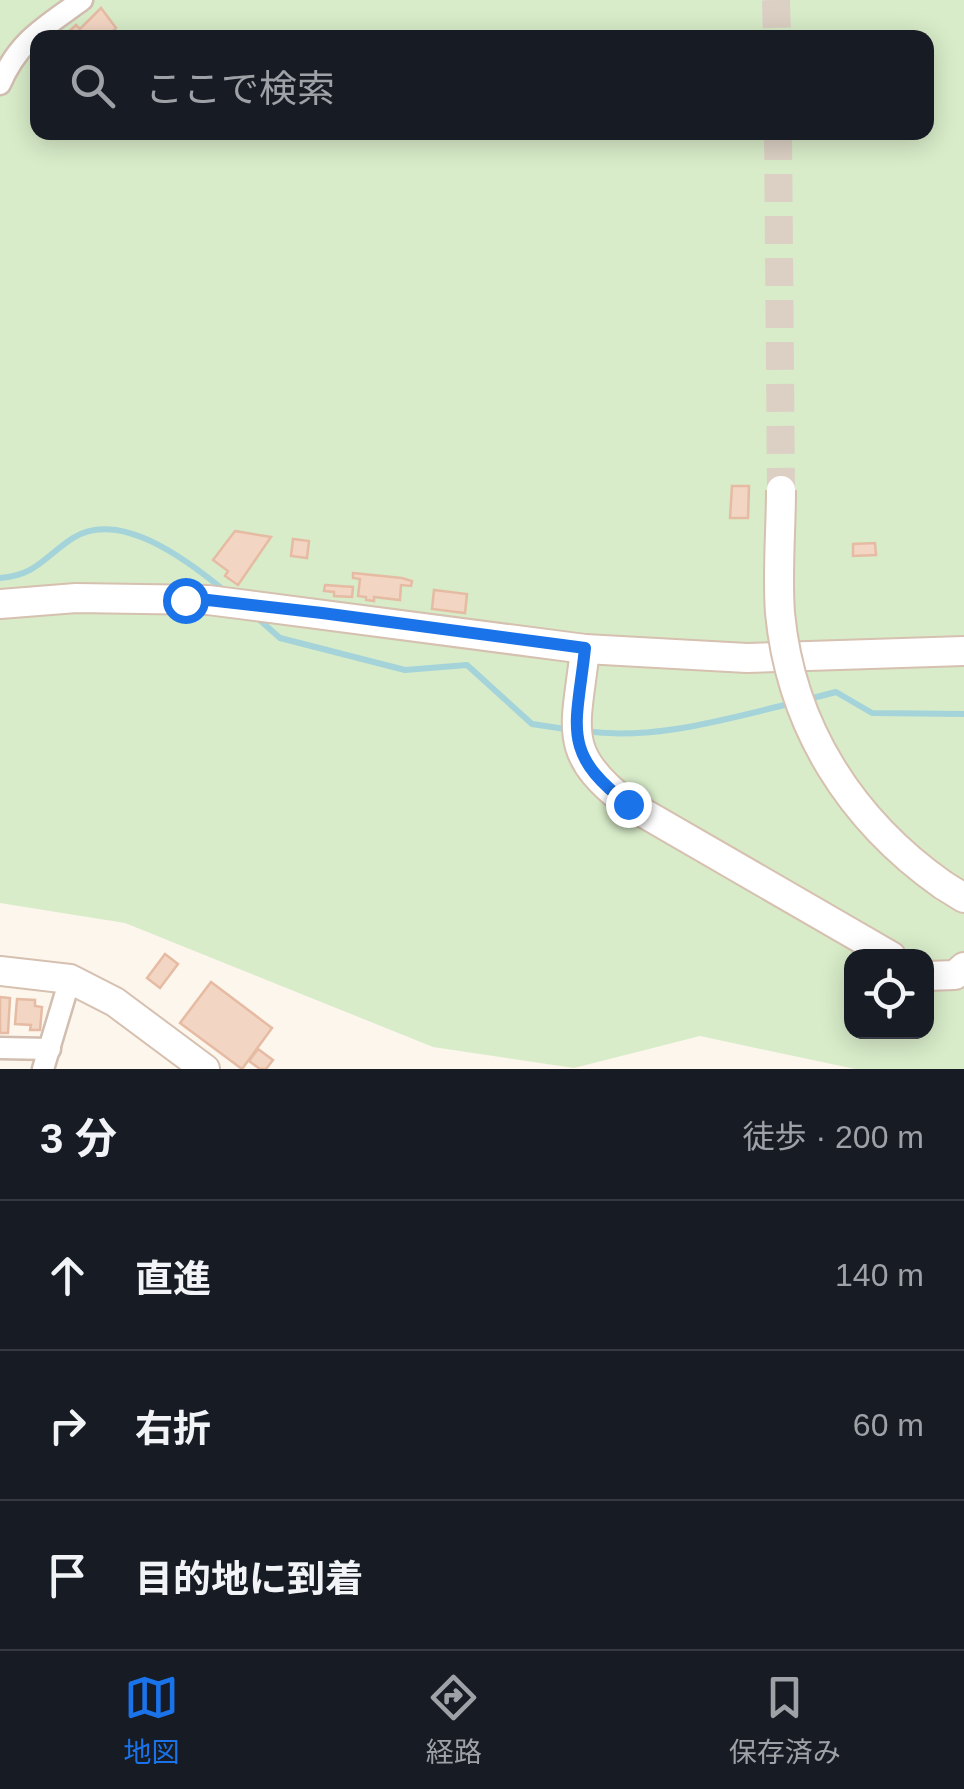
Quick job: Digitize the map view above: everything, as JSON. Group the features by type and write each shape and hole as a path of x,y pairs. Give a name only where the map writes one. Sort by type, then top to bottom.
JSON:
{"street":[{"path":"39,30 82,0"},
{"path":"0,84 9,63 30,36"},
{"path":"781,490 780,611 789,668 803,713 830,770 856,805 908,860 954,891"},
{"path":"0,604 76,598 208,600 585,648 746,658 964,651"},
{"path":"585,648 576,737 589,770 602,784 628,804 879,949"},
{"path":"934,976 955,975 964,967"},
{"path":"0,971 70,979 115,1002 205,1069"},
{"path":"0,1048 46,1059 70,979"}],"green space":[{"path":"0,0 964,0 964,1069 855,1069 700,1036 574,1068 433,1047 125,923 0,903"}],"building":[{"path":"101,8 116,28 71,30 76,25 80,29"},
{"path":"732,486 749,486 748,518 730,518"},
{"path":"235,531 271,537 238,585 213,560"},
{"path":"293,539 309,541 307,558 291,556"},
{"path":"875,543 876,555 853,556 853,544"},
{"path":"353,573 412,581 411,586 401,585 400,600 366,600 358,596 360,579 353,578"},
{"path":"325,585 353,587 352,597 334,596 334,592 324,591"},
{"path":"434,590 467,594 465,613 432,609"},
{"path":"165,954 178,964 160,988 147,978"},
{"path":"211,982 272,1028 242,1069 180,1023"},
{"path":"0,997 10,998 8,1033 0,1033"},
{"path":"17,999 35,1000 35,1006 42,1007 40,1030 15,1024"},
{"path":"258,1049 273,1060 266,1069 249,1061"}],"waterway":[{"path":"0,578 32,569 73,538 92,531 112,530 133,534 175,554 226,592"},
{"path":"255,616 280,638 405,670 467,665 532,724 572,730"},
{"path":"805,700 836,692 872,713 964,714"},
{"path":"584,731 663,731 793,703"}],"tunnel":[{"path":"776,0 777,30"},
{"path":"778,140 781,490"}],"route":[{"path":"185,600 322,613 585,648 576,737 589,770 628,804"}]}
